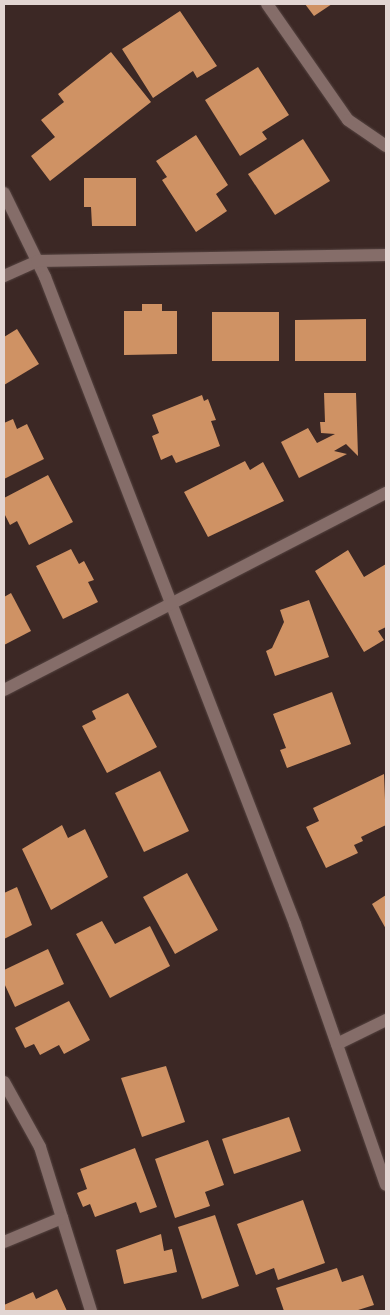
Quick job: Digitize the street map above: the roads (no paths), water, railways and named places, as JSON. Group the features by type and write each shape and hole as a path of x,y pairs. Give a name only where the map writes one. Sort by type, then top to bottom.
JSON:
{"street":[{"path":"267,4 348,120 386,146"},
{"path":"4,193 37,261 170,602 337,1044 386,1185"},
{"path":"4,276 37,261 386,255"},
{"path":"4,690 170,602 386,492"},
{"path":"337,1044 386,1020"},
{"path":"4,1082 40,1148 91,1311"},
{"path":"4,1242 62,1218"}]}
